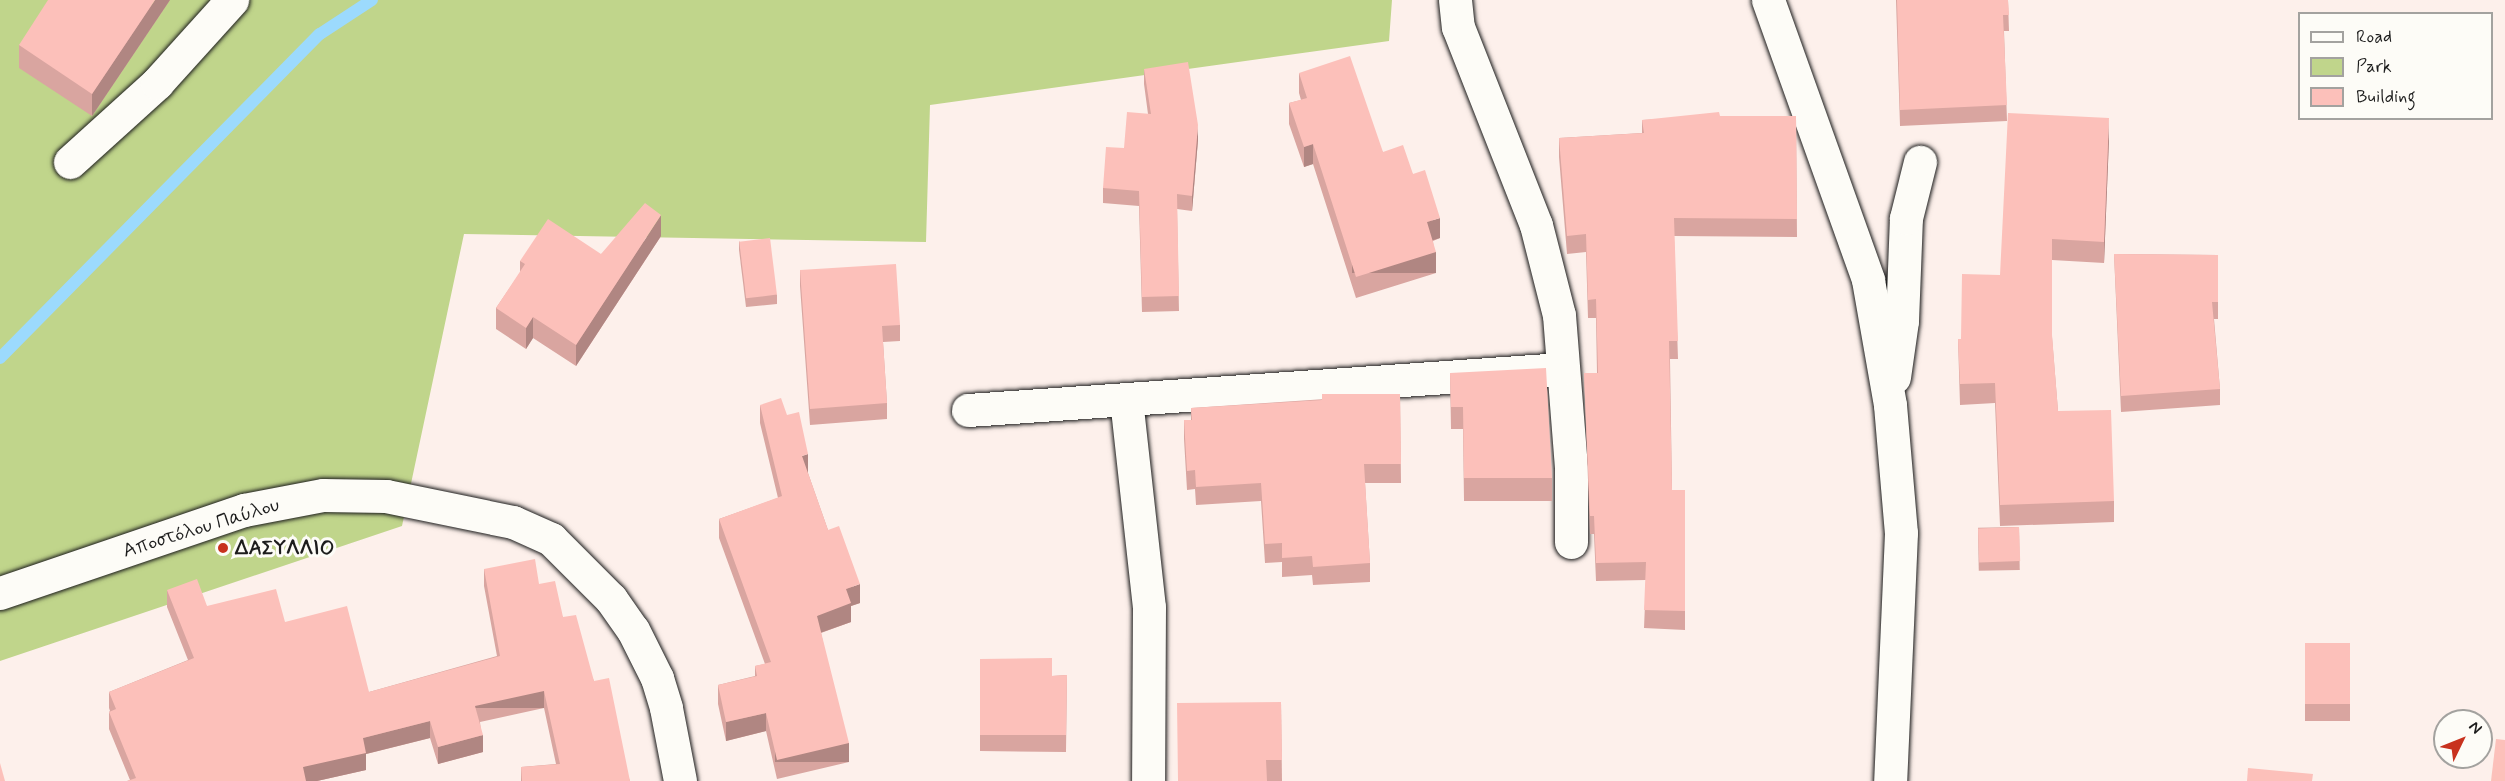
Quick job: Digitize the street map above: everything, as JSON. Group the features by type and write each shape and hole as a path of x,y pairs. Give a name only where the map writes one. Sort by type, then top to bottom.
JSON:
{"street":[{"path":"70,162 157,83 232,0"},
{"path":"1455,0 1458,27 1536,225 1559,315 1571,468 1571,542"},
{"path":"1768,0 1868,280 1890,405 1901,532 1890,781"},
{"path":"1890,405 1902,321 1906,218 1920,162"},
{"path":"968,410 1562,369"},
{"path":"1126,399 1149,607 1148,781"},
{"name":"Αποστόλου Παύλου","path":"0,592 244,510 323,495 386,496 513,522 551,539 595,581 633,630 663,698 680,781"}],"green space":[{"path":"0,0 1392,0 1389,41 930,105 926,242 464,234 402,526 0,661"}],"building":[{"path":"48,0 155,0 92,94 19,45"},
{"path":"1897,0 2008,0 2009,15 2003,15 2007,105 1900,110"},
{"path":"1350,56 1383,152 1403,145 1413,174 1425,170 1440,218 1427,222 1436,252 1356,277 1313,144 1304,147 1289,103 1307,98 1299,73"},
{"path":"1188,62 1198,125 1192,196 1177,194 1179,296 1142,297 1139,191 1103,188 1106,147 1124,148 1127,112 1151,114 1144,69"},
{"path":"1719,112 1720,116 1796,116 1797,219 1674,218 1678,341 1669,341 1672,490 1685,490 1685,611 1644,610 1646,562 1596,563 1594,516 1590,516 1584,373 1598,373 1596,299 1588,300 1586,234 1567,236 1559,138 1644,133 1642,120"},
{"path":"2008,113 2109,118 2104,242 2052,239 2052,335 2058,411 2111,410 2114,501 2000,505 1995,383 1960,384 1958,339 1961,339 1962,274 2000,275"},
{"path":"645,203 661,215 576,345 533,317 526,328 496,308 525,264 520,261 548,219 601,254"},
{"path":"770,238 777,295 746,298 739,242"},
{"path":"2114,254 2218,255 2218,302 2212,302 2220,389 2121,396"},
{"path":"896,264 900,325 882,326 887,403 810,409 800,270"},
{"path":"1546,368 1552,478 1464,478 1463,407 1451,407 1450,373"},
{"path":"1322,394 1400,394 1401,464 1364,464 1370,563 1313,567 1312,556 1282,558 1282,543 1265,544 1261,483 1196,487 1195,470 1187,471 1184,420 1192,420 1191,408 1322,400"},
{"path":"781,398 787,415 799,412 808,454 802,456 828,530 839,526 860,584 846,589 851,603 817,616 849,743 777,760 766,713 726,722 718,685 757,676 755,666 771,662 719,519 782,496 760,405"},
{"path":"2019,527 2020,561 1979,562 1978,528"},
{"path":"535,559 539,584 555,581 563,617 576,615 594,681 609,678 630,781 522,781 521,767 560,764 544,691 475,706 483,735 438,747 430,721 363,738 366,753 303,767 306,781 127,781 136,778 109,712 116,709 109,692 194,658 167,590 197,579 207,606 276,589 285,622 347,606 369,692 500,656 484,569"},
{"path":"2305,643 2350,643 2350,704 2305,704"},
{"path":"1052,658 1052,676 1067,675 1066,735 980,735 980,659"},
{"path":"1281,702 1282,760 1266,760 1267,781 1178,781 1177,703"},
{"path":"2496,739 2505,740 2505,781 2491,781"},
{"path":"0,763 5,781 0,781"},
{"path":"2248,768 2313,774 2312,781 2247,781"}],"waterway":[{"path":"0,358 320,34 372,0"}],"place":[{"name":"ΔΑΣΥΛΛΙΟ","path":"223,548"}]}
